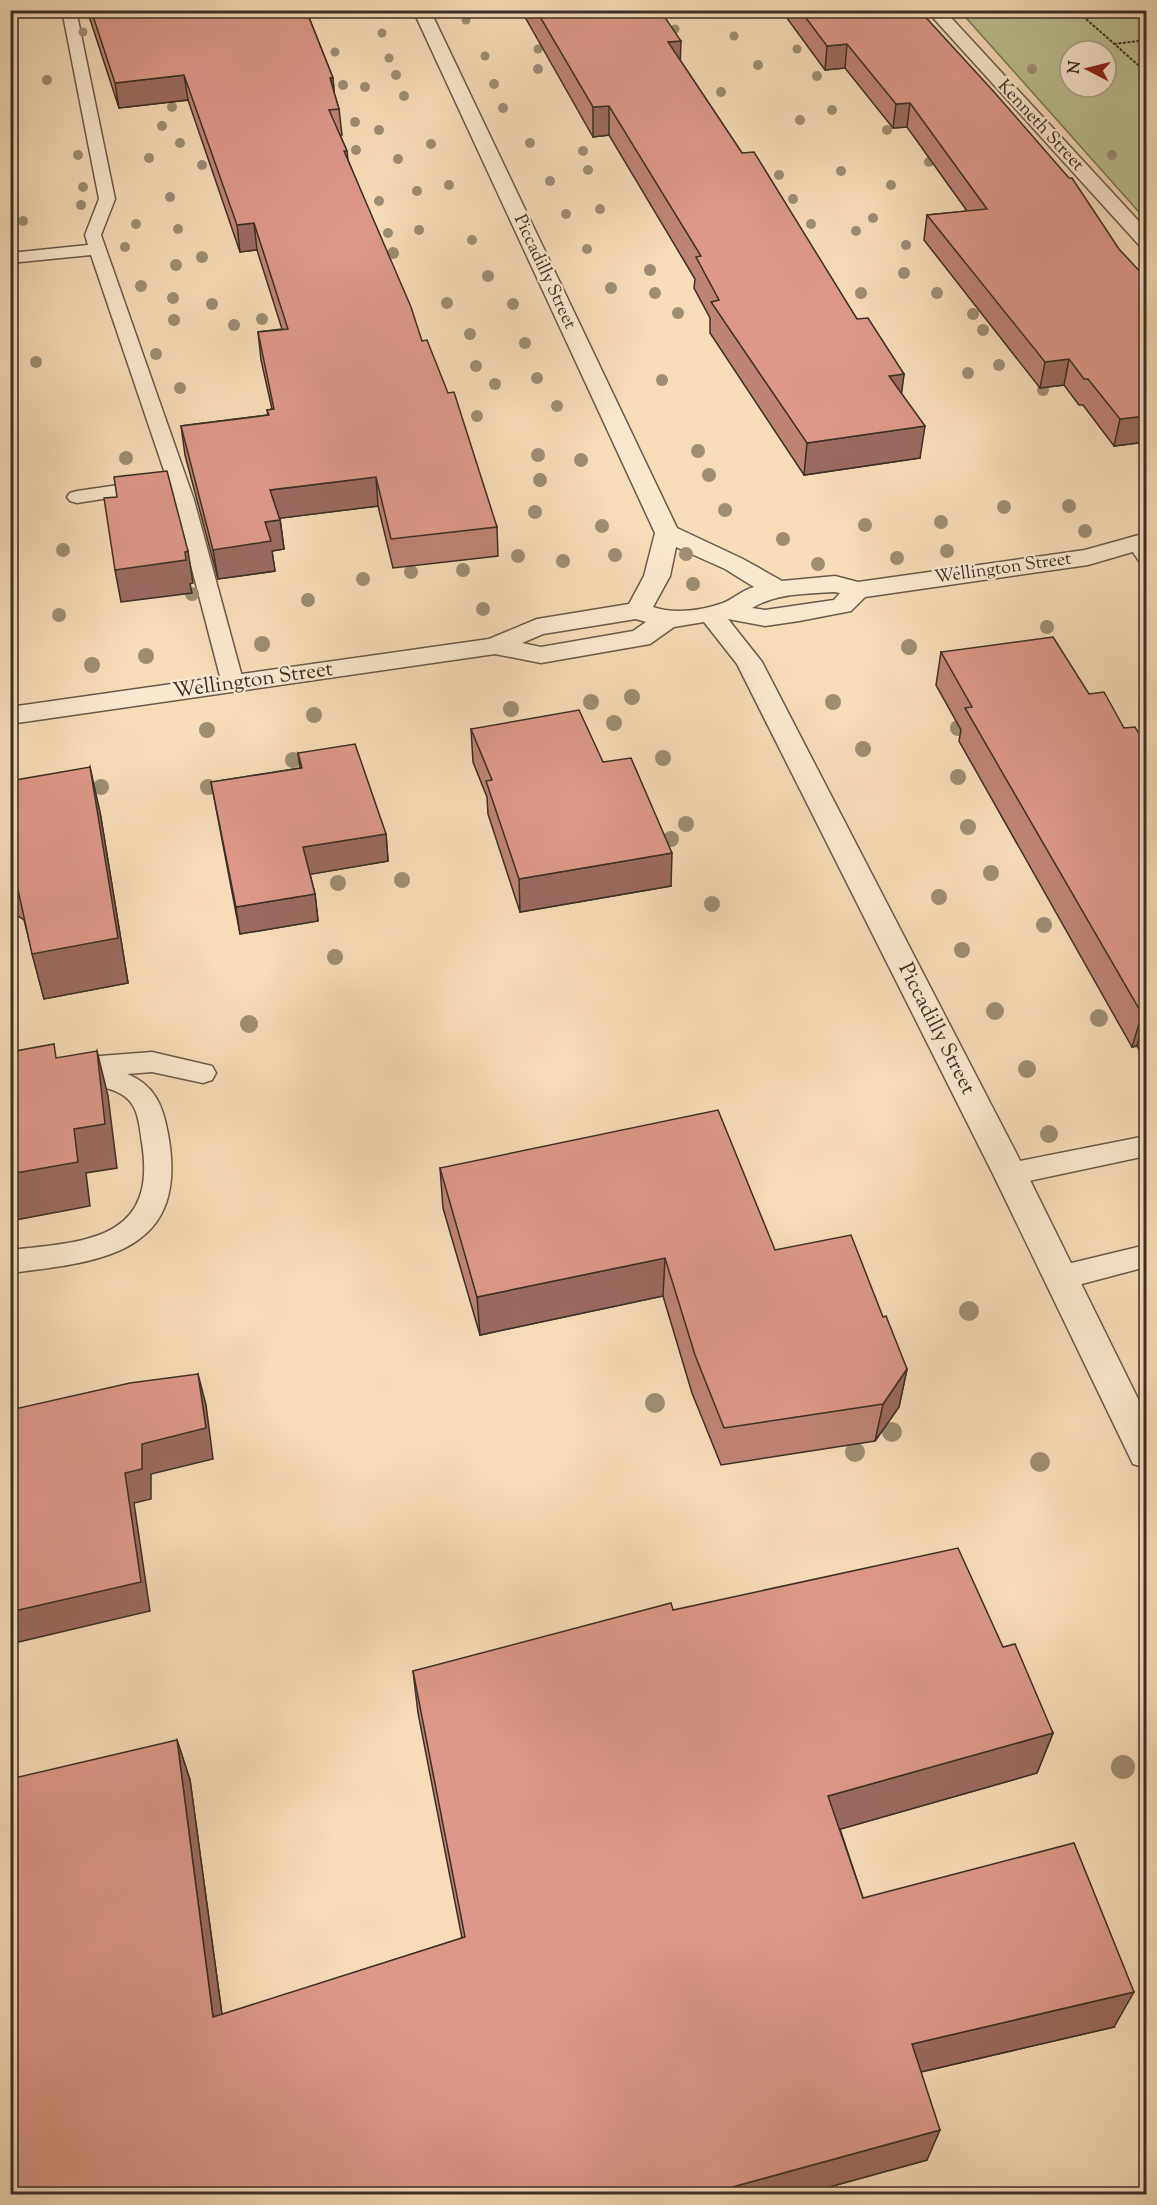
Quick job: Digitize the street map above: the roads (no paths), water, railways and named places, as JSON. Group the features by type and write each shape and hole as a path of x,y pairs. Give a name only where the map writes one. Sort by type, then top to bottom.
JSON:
{"street":[{"name":"Piccadilly Street","path":"421,10 667,532"},
{"name":"Kenneth Street","path":"934,10 1146,241"},
{"path":"638,611 657,576 667,532 734,564 777,590"},
{"name":"Wellington Street","path":"719,612 756,594 777,590 835,584 857,590 1088,557 1143,546"},
{"name":"Wellington Street","path":"10,716 495,646 537,627 638,611 666,620 719,612 765,618 800,613 842,606 857,590"},
{"name":"Piccadilly Street","path":"719,612 749,662 1010,1174 1146,1452"},
{"name":"Wellington Street","path":"495,646 541,655 641,638 666,620"}],"lane":[{"path":"69,10 107,199 93,235 178,483 233,684"},
{"path":"10,258 97,249"},
{"path":"77,497 178,483"},
{"path":"10,1262 102,1248 118,1240 146,1216 155,1199 159,1184 160,1167 149,1108 138,1092 122,1082 98,1076 72,1077 50,1071 116,1063 152,1062 203,1073"},
{"path":"1010,1174 1146,1146"},
{"path":"1059,1278 1146,1256"}]}
